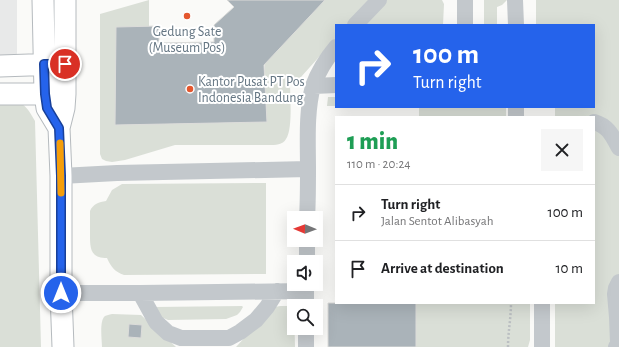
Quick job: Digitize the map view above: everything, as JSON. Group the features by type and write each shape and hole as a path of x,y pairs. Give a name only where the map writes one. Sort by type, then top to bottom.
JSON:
{"main road":[{"path":"43,0 44,64 55,94"},
{"path":"62,347 61,176 59,128 47,108 55,94 65,64 65,0"},
{"path":"0,66 65,64"},
{"path":"0,94 55,94"}],"lane":[{"path":"356,24 378,0"},
{"path":"465,0 465,24"},
{"path":"515,0 516,24"},
{"path":"307,211 309,111 314,86 325,61 335,48"},
{"path":"314,86 335,85"},
{"path":"595,122 604,126 610,132 619,148"},
{"path":"61,176 308,169"},
{"path":"616,347 618,343 615,294 619,282"},
{"path":"140,293 156,322 168,333 181,338 229,338 256,320 267,307 277,291"},
{"path":"61,293 277,291 306,294"},
{"path":"542,304 542,347"},
{"path":"306,335 306,347"}],"path":[{"path":"508,347 511,304"}],"shaded area":[{"path":"0,0 17,0 17,57 0,57"},
{"path":"149,0 149,27 116,27 115,125 267,122 264,48 325,0 370,0 349,24 335,24 335,39 301,77 290,82 290,128 285,141 279,144 271,145 175,145 125,160 112,162 102,159 100,154 100,14"},
{"path":"385,0 442,0 444,4 443,24 362,24"},
{"path":"484,0 507,0 502,5 497,7 497,24 484,24"},
{"path":"536,0 619,0 619,347 555,347 555,304 595,304 595,116 555,116 555,108 595,108 595,24 536,24"},
{"path":"328,97 335,97 335,106 327,106"},
{"path":"0,100 13,101 25,106 35,121 41,347 0,347"},
{"path":"419,108 506,108 506,116 419,116"},
{"path":"266,183 266,274 124,275 114,269 107,258 101,258 92,251 90,244 90,211 96,204 106,201 112,190 122,184"},
{"path":"416,304 530,304 530,340 528,347 416,347"},
{"path":"287,306 287,335 295,335 295,347 236,347 270,310 275,307"},
{"path":"155,307 243,307 237,315 226,319 168,320 161,317"},
{"path":"112,314 141,315 176,347 102,347 101,331 103,318"}],"building":[{"name":"Kantor Pusat PT Pos Indonesia Bandung","path":"227,0 325,0 264,65 267,122 115,125 116,27 159,26 159,43 214,42 214,25 234,7"},
{"path":"328,303 416,304 416,347 328,347"},
{"path":"129,324 142,325 141,338 128,337"}],"slow traffic":[{"path":"60,143 61,193"}],"place":[{"name":"Gedung Sate (Museum Pos)","path":"187,16"},
{"name":"Kantor Pusat PT Pos Indonesia Bandung","path":"190,89"}],"route":[{"path":"61,293 61,176 59,128 47,108 44,64 65,64"}]}
